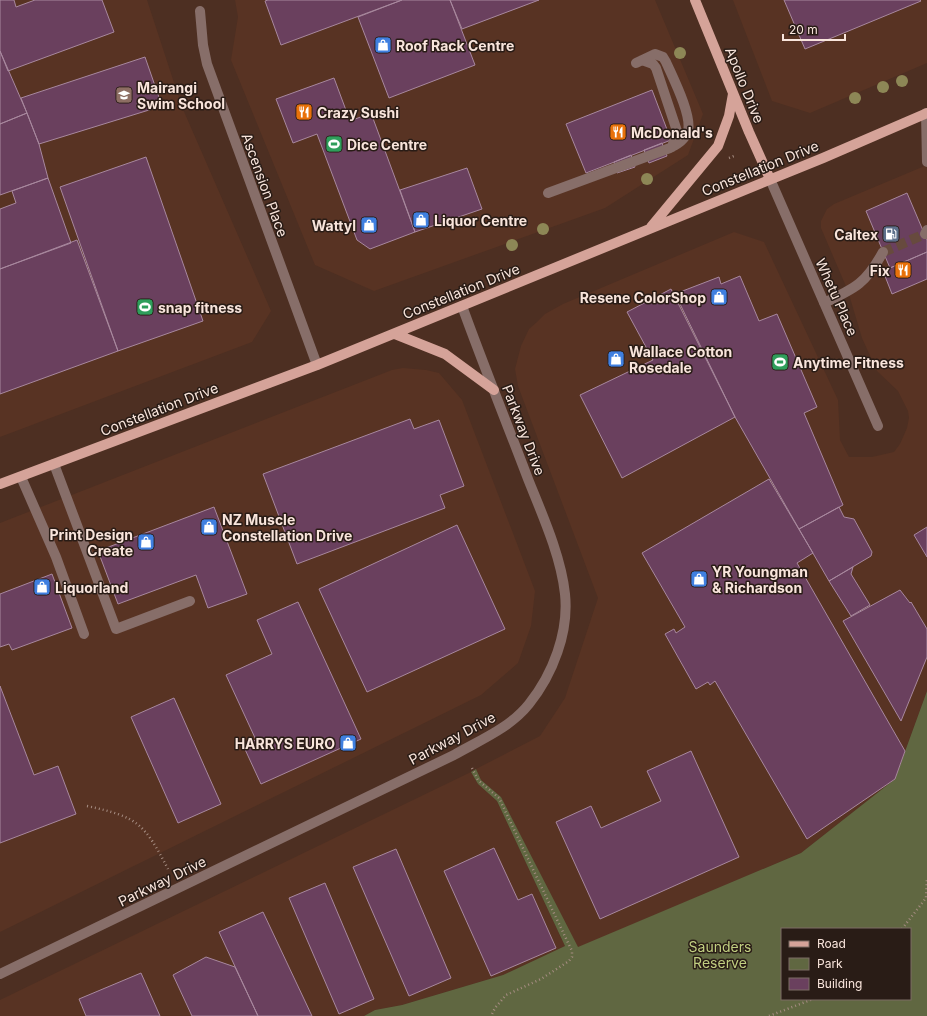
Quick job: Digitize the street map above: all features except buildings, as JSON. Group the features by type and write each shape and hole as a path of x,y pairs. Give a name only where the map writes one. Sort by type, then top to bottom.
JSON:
{"main road":[{"name":"Apollo Drive","path":"695,0 733,94 770,179"},
{"path":"650,229 718,146 729,116 733,94"},
{"name":"Constellation Drive","path":"0,484 317,365 395,334 926,113"},
{"path":"395,334 445,354 494,390"}],"street":[{"name":"Ascension Place","path":"200,11 203,45 207,64 317,365"},
{"path":"548,193 672,147 683,140 688,131 687,115 663,57 655,54 639,62"},
{"path":"926,113 927,162"},
{"name":"Whetu Place","path":"770,179 878,426"},
{"path":"824,303 858,286 874,269 883,252"},
{"name":"Parkway Drive","path":"0,974 454,755 504,727 529,704 554,663 561,638 565,616 565,595 562,574 543,518 462,306"},
{"path":"54,464 116,629 190,601"},
{"path":"21,477 56,557 84,634"}],"path":[{"path":"472,768 478,780 499,798 572,951 572,957 569,961 541,979 506,995 495,1008 491,1016"},
{"path":"87,806 119,813 135,821 153,840 168,869"},
{"path":"903,928 926,898 927,878"},
{"path":"769,1016 810,1000"}],"shaded area":[{"path":"0,0 147,0 182,107 271,311 252,342 0,437"},
{"path":"235,0 655,0 703,114 688,155 605,208 374,291 315,265 231,60 238,17"},
{"path":"733,0 927,0 927,63 810,113 772,101"},
{"path":"927,165 927,691 895,779 801,853 577,948 501,797 481,780 476,769 540,736 565,698 598,598 518,386 515,369 521,346 529,329 545,314 563,304 734,232 764,242 838,400 840,440 849,457 872,457 894,452 900,444 907,428 909,418 908,411 898,391 877,371 862,338 848,291 821,228 821,221 827,209 834,204"},
{"path":"403,368 439,373 462,400 535,591 531,626 518,663 481,695 0,932 0,523 392,370"},
{"path":"471,772 478,784 497,801 565,946 503,975 402,1005 375,1010 364,1016 0,1016 0,1000"}],"green space":[{"name":"Saunders Reserve","path":"927,691 927,1016 364,1016 375,1010 402,1005 503,975 565,946 497,801 478,784 471,772 476,769 481,780 501,797 578,947 801,853 895,779"}],"tunnel":[{"path":"883,252 925,234"}],"place":[{"name":"Roof Rack Centre","path":"383,45"},
{"name":"Mairangi Swim School","path":"124,95"},
{"name":"Crazy Sushi","path":"304,112"},
{"name":"McDonald's","path":"618,132"},
{"name":"Dice Centre","path":"334,144"},
{"name":"Liquor Centre","path":"421,220"},
{"name":"Wattyl","path":"369,225"},
{"name":"Caltex","path":"891,234"},
{"name":"Fix","path":"903,270"},
{"name":"Resene ColorShop","path":"719,297"},
{"name":"snap fitness","path":"145,307"},
{"name":"Wallace Cotton Rosedale","path":"616,359"},
{"name":"Anytime Fitness","path":"780,362"},
{"name":"NZ Muscle Constellation Drive","path":"209,527"},
{"name":"Print Design Create","path":"146,542"},
{"name":"YR Youngman & Richardson","path":"699,579"},
{"name":"Liquorland","path":"42,587"},
{"name":"HARRYS EURO","path":"348,743"}]}
